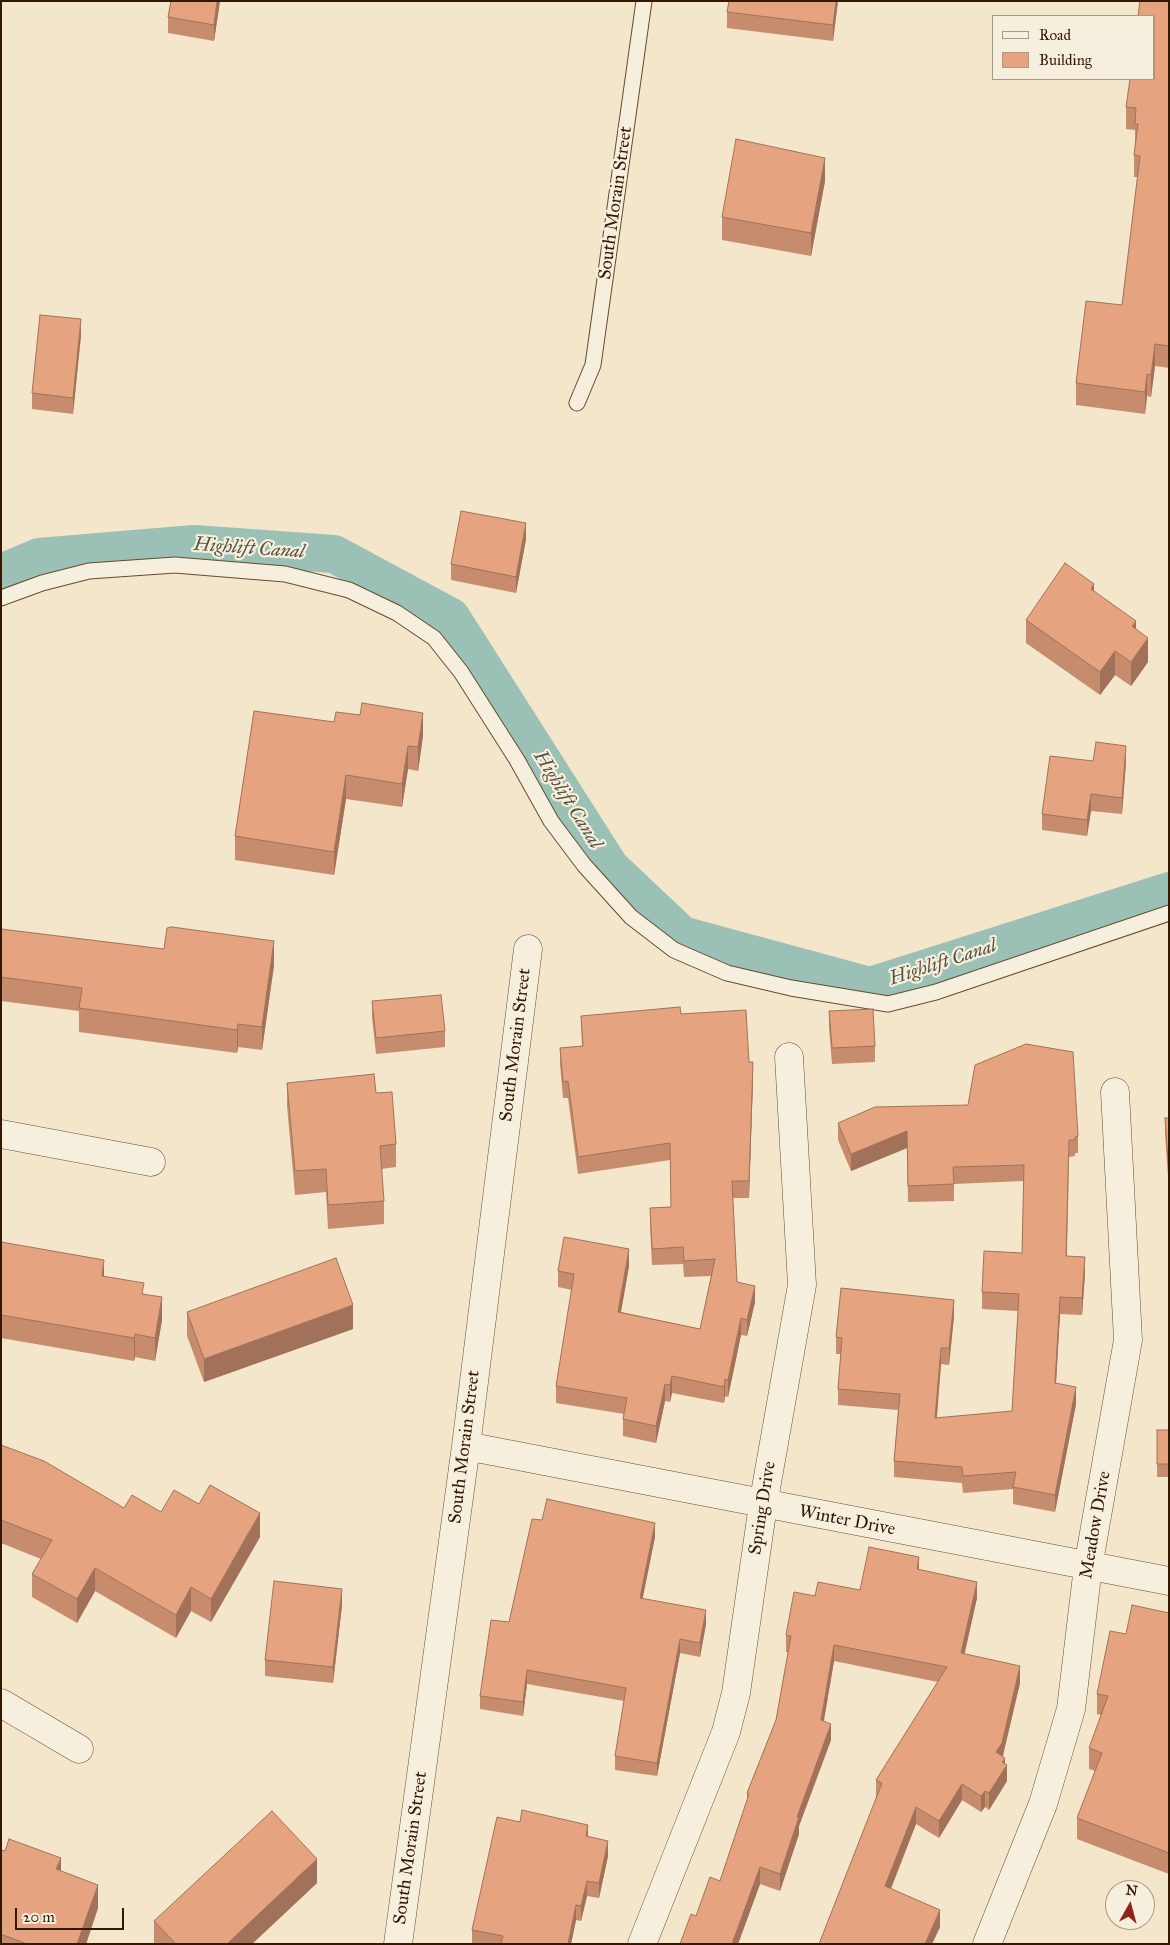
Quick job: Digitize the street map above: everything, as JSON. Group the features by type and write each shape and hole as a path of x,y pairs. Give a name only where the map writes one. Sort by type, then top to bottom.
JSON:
{"street":[{"name":"South Morain Street","path":"398,1944 466,1446 528,949"},
{"name":"Spring Drive","path":"642,1944 726,1732 736,1693 763,1504 802,1285 789,1057"},
{"name":"Meadow Drive","path":"986,1944 1043,1804 1071,1709 1088,1567 1128,1340 1114,1092"},
{"path":"1,1134 152,1162"},
{"name":"Winter Drive","path":"466,1446 1169,1582"},
{"path":"1,1703 79,1749"}],"lane":[{"name":"South Morain Street","path":"578,403 593,365 644,1"},
{"path":"1,598 42,583 89,571 175,565 232,568 285,574 349,590 397,613 434,638 461,672 517,760 551,821 584,865 631,917 674,950 727,973 791,988 888,1004 936,992 1169,914"}],"building":[{"path":"171,1 217,1 214,25 168,17"},
{"path":"729,1 836,1 833,25 727,12"},
{"path":"1140,1 1169,1 1169,346 1155,344 1151,375 1147,374 1145,392 1076,383 1086,301 1122,305 1140,156 1134,155 1138,124 1135,124 1136,108 1126,107 1130,80 1155,80 1155,15 1138,15"},
{"path":"736,139 825,158 811,233 722,217"},
{"path":"40,315 81,319 73,398 32,393"},
{"path":"461,511 526,523 516,577 451,564"},
{"path":"1065,563 1094,584 1091,589 1136,621 1132,626 1148,638 1131,662 1115,651 1100,672 1026,620"},
{"path":"362,703 423,713 418,747 408,746 402,784 346,775 334,852 235,836 254,711 334,722 336,712 360,715"},
{"path":"1096,742 1126,746 1122,798 1091,794 1087,820 1042,814 1050,756 1093,761"},
{"path":"172,927 274,941 262,1027 238,1024 237,1030 79,1008 82,988 1,977 1,929 164,949 167,928"},
{"path":"441,995 445,1031 376,1038 372,1001"},
{"path":"680,1007 681,1014 746,1010 749,1062 753,1062 749,1181 732,1181 737,1282 755,1286 747,1320 741,1318 728,1380 725,1379 724,1387 672,1376 670,1385 665,1384 656,1426 623,1419 627,1398 556,1386 574,1274 558,1271 564,1237 629,1249 618,1312 700,1329 715,1259 684,1261 683,1247 652,1249 650,1208 671,1207 670,1143 578,1157 568,1081 563,1082 560,1048 583,1046 581,1016"},
{"path":"873,1009 875,1046 832,1048 829,1011"},
{"path":"1026,1044 1073,1052 1078,1136 1075,1137 1075,1140 1069,1140 1066,1256 1085,1257 1082,1298 1060,1297 1055,1383 1076,1387 1055,1495 1013,1487 1016,1472 963,1476 962,1467 894,1461 900,1394 838,1389 842,1338 836,1337 841,1288 954,1300 949,1348 941,1348 935,1418 1012,1411 1019,1294 982,1292 984,1251 1022,1253 1024,1165 953,1167 954,1184 908,1186 907,1131 851,1154 838,1123 875,1107 968,1105 975,1065"},
{"path":"374,1074 376,1093 392,1092 396,1144 380,1146 384,1201 328,1205 326,1169 295,1171 287,1083"},
{"path":"1165,1118 1169,1118 1169,1177"},
{"path":"1,1242 104,1260 102,1276 144,1283 142,1294 162,1297 155,1338 135,1334 134,1338 1,1315"},
{"path":"336,1258 353,1305 204,1359 187,1312"},
{"path":"1157,1430 1169,1430 1169,1464 1157,1464"},
{"path":"1,1445 44,1461 124,1508 132,1495 161,1512 174,1490 199,1504 210,1485 260,1513 211,1599 191,1587 176,1615 95,1568 77,1599 32,1574 52,1540 1,1520"},
{"path":"547,1499 655,1523 640,1598 706,1610 700,1643 680,1639 657,1763 615,1756 626,1688 527,1670 523,1702 480,1696 491,1620 509,1622 532,1519 542,1520"},
{"path":"869,1547 919,1557 917,1569 977,1582 961,1653 1020,1666 1002,1743 996,1752 1005,1758 1002,1762 1007,1765 989,1793 985,1791 981,1796 962,1784 939,1821 916,1807 885,1886 940,1910 925,1944 819,1944 882,1783 876,1780 947,1667 834,1645 821,1720 831,1724 797,1817 799,1817 780,1874 760,1867 732,1944 680,1944 691,1914 696,1916 710,1877 720,1881 749,1794 747,1793 776,1720 791,1636 786,1635 794,1592 815,1596 818,1582 860,1590"},
{"path":"274,1581 342,1589 333,1667 265,1660"},
{"path":"1132,1605 1169,1613 1169,1853 1077,1818 1102,1753 1089,1748 1108,1696 1097,1694 1110,1631 1126,1634"},
{"path":"522,1810 588,1825 586,1836 608,1841 599,1883 587,1881 581,1906 576,1905 568,1944 501,1944 503,1936 472,1930 497,1817 520,1822"},
{"path":"272,1811 317,1859 227,1944 176,1944 154,1921"},
{"path":"9,1839 61,1858 56,1869 98,1885 77,1944 27,1944 1,1934 1,1850 5,1851"}],"waterway":[{"name":"Highlift Canal","path":"1,573 39,557 194,544 334,554 451,617 610,867 682,935 870,986 1169,891"}]}
